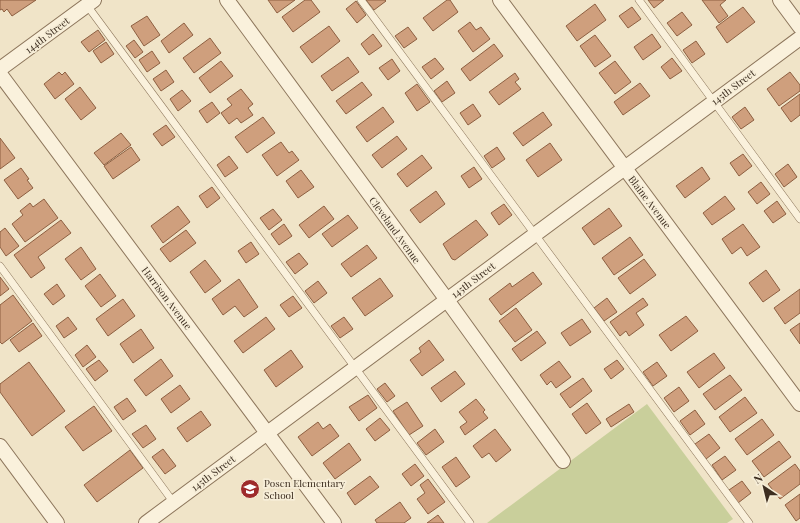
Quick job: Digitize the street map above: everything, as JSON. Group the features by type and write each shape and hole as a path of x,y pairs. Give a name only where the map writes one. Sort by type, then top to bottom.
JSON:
{"street":[{"name":"Cleveland Avenue","path":"227,0 563,461"},
{"name":"Blaine Avenue","path":"500,0 800,404"},
{"path":"780,0 800,28"},
{"name":"144th Street","path":"0,69 88,2"},
{"name":"145th Street","path":"146,523 800,38"},
{"name":"Harrison Avenue","path":"0,74 334,523"},
{"path":"0,446 57,523"}],"lane":[{"path":"361,0 749,523"},
{"path":"639,0 800,219"},
{"path":"88,2 470,523"},
{"path":"0,266 174,503"}],"green space":[{"path":"647,404 733,519 727,523 487,523"}],"building":[{"path":"0,0 36,0 12,16 7,9 4,12 2,9 0,10"},
{"path":"268,0 295,0 277,13"},
{"path":"305,0 311,0 320,12 293,32 282,17"},
{"path":"366,0 385,0 386,1 374,10"},
{"path":"447,0 450,0 458,12 433,31 423,18"},
{"path":"648,0 664,0 654,8"},
{"path":"702,0 726,0 720,5 728,16 719,23"},
{"path":"356,1 366,15 357,23 346,9"},
{"path":"595,4 606,20 577,41 566,26"},
{"path":"632,7 641,19 628,28 619,16"},
{"path":"743,7 755,22 727,43 716,27"},
{"path":"682,12 692,25 677,36 667,23"},
{"path":"147,16 160,35 144,46 131,26"},
{"path":"470,22 476,30 481,27 490,39 473,52 458,31"},
{"path":"184,23 193,35 169,53 161,41"},
{"path":"329,26 340,41 312,63 300,47"},
{"path":"408,27 417,39 404,48 395,36"},
{"path":"98,30 105,40 89,52 81,42"},
{"path":"373,34 382,46 369,55 361,44"},
{"path":"652,34 661,47 643,60 634,47"},
{"path":"595,35 611,56 595,67 580,46"},
{"path":"210,38 221,53 194,73 183,58"},
{"path":"134,40 143,52 135,58 126,46"},
{"path":"696,41 705,54 692,63 683,50"},
{"path":"106,42 114,54 101,63 93,51"},
{"path":"494,44 503,56 470,81 461,69"},
{"path":"152,51 160,63 147,72 139,60"},
{"path":"348,57 359,72 332,91 321,76"},
{"path":"435,58 444,69 431,79 422,67"},
{"path":"672,58 682,71 670,79 661,67"},
{"path":"392,59 400,71 388,80 379,68"},
{"path":"221,61 233,76 210,93 199,78"},
{"path":"615,61 631,82 615,94 599,73"},
{"path":"166,70 174,82 161,91 153,79"},
{"path":"59,72 62,75 65,72 74,84 55,99 44,84"},
{"path":"790,72 800,85 800,91 779,106 767,89"},
{"path":"515,73 519,79 515,82 521,89 499,105 489,92"},
{"path":"447,81 455,93 442,102 434,91"},
{"path":"362,82 372,95 346,114 336,101"},
{"path":"640,83 650,96 623,115 614,102"},
{"path":"417,84 430,102 417,111 405,93"},
{"path":"80,87 96,108 81,120 65,99"},
{"path":"241,89 253,104 248,108 253,115 241,123 237,118 229,124 221,113 232,105 227,99"},
{"path":"182,90 191,101 178,111 170,99"},
{"path":"800,94 800,115 791,122 781,108"},
{"path":"212,102 220,113 207,123 199,111"},
{"path":"473,104 481,116 468,125 460,113"},
{"path":"383,107 394,122 367,142 356,127"},
{"path":"745,107 754,120 741,129 732,117"},
{"path":"543,112 552,125 523,146 513,133"},
{"path":"263,117 275,133 247,153 235,137"},
{"path":"166,125 175,137 162,146 153,134"},
{"path":"121,133 131,145 104,165 94,153"},
{"path":"397,136 407,149 382,168 372,155"},
{"path":"0,138 15,158 0,169"},
{"path":"281,142 289,153 292,151 299,160 277,176 262,155"},
{"path":"550,143 562,160 538,177 526,160"},
{"path":"131,147 140,160 113,179 104,166"},
{"path":"497,147 505,159 492,168 484,156"},
{"path":"743,154 752,166 739,176 730,163"},
{"path":"422,155 432,168 407,187 397,174"},
{"path":"229,156 238,168 225,177 217,165"},
{"path":"788,164 797,177 784,187 775,174"},
{"path":"474,167 482,179 469,188 461,176"},
{"path":"702,167 710,179 685,198 676,186"},
{"path":"21,168 29,179 27,180 33,188 18,199 4,180"},
{"path":"301,170 314,187 298,198 286,181"},
{"path":"761,182 770,194 757,204 748,192"},
{"path":"212,187 220,198 207,208 199,196"},
{"path":"436,191 445,204 420,223 410,210"},
{"path":"725,196 735,209 712,225 703,213"},
{"path":"44,199 58,218 25,242 12,224 23,215 20,211 30,203 33,207"},
{"path":"777,201 786,214 773,223 764,211"},
{"path":"504,204 512,215 499,225 491,213"},
{"path":"178,206 190,222 163,243 151,226"},
{"path":"324,206 334,219 309,238 299,225"},
{"path":"609,208 622,226 594,245 582,228"},
{"path":"273,209 282,220 269,230 260,218"},
{"path":"348,215 358,228 332,247 322,234"},
{"path":"61,220 71,233 38,257 45,268 31,278 14,255"},
{"path":"476,220 488,235 455,260 452,259 443,244"},
{"path":"284,224 292,236 279,245 271,234"},
{"path":"743,224 760,247 747,256 741,247 732,254 722,239"},
{"path":"5,228 19,246 6,256 0,247 0,232"},
{"path":"186,230 196,243 170,262 160,249"},
{"path":"630,237 643,255 614,275 602,258"},
{"path":"251,242 259,254 246,263 238,251"},
{"path":"367,245 377,258 351,277 341,264"},
{"path":"81,247 96,269 81,280 65,259"},
{"path":"299,253 308,264 295,274 286,262"},
{"path":"644,259 656,275 630,294 618,278"},
{"path":"205,260 221,281 205,293 190,272"},
{"path":"766,270 780,290 763,302 749,283"},
{"path":"533,272 542,284 501,315 489,299 510,283 512,287"},
{"path":"100,274 116,296 101,307 85,286"},
{"path":"0,277 9,289 0,296"},
{"path":"380,278 393,296 365,316 352,298"},
{"path":"239,279 258,307 244,317 235,306 223,315 212,299"},
{"path":"318,281 327,293 314,303 305,291"},
{"path":"57,284 65,296 53,305 44,294"},
{"path":"800,289 800,313 785,324 774,308"},
{"path":"13,295 32,321 2,344 0,342 0,305"},
{"path":"293,296 302,308 289,317 280,305"},
{"path":"607,298 617,312 604,321 594,308"},
{"path":"643,298 648,305 636,313 644,325 629,336 626,331 620,336 610,322"},
{"path":"123,299 135,316 108,336 96,319"},
{"path":"516,308 532,330 515,342 499,321"},
{"path":"686,316 698,331 671,351 659,335"},
{"path":"68,317 77,329 64,338 56,326"},
{"path":"266,317 275,329 243,353 234,341"},
{"path":"344,317 353,329 340,338 331,326"},
{"path":"582,319 591,332 570,346 561,333"},
{"path":"33,323 42,336 19,352 10,340"},
{"path":"800,323 800,344 790,330"},
{"path":"141,329 154,348 133,363 120,344"},
{"path":"537,331 546,343 521,361 512,349"},
{"path":"429,340 444,360 422,376 410,360 421,352 419,348"},
{"path":"87,345 96,357 83,367 75,355"},
{"path":"291,350 303,367 276,387 264,370"},
{"path":"714,353 725,368 699,388 687,372"},
{"path":"161,359 173,376 146,396 134,380"},
{"path":"99,360 108,371 95,381 86,369"},
{"path":"617,360 624,369 611,379 604,369"},
{"path":"559,361 571,377 556,388 551,381 547,385 540,375"},
{"path":"29,362 65,411 32,436 0,392 0,384"},
{"path":"657,362 667,376 653,386 643,372"},
{"path":"455,371 465,384 441,402 431,388"},
{"path":"730,375 742,390 715,410 703,394"},
{"path":"583,378 592,391 570,408 560,394"},
{"path":"385,383 395,396 387,402 377,389"},
{"path":"180,385 190,399 171,413 161,399"},
{"path":"679,387 689,401 674,412 664,398"},
{"path":"368,395 377,408 359,421 349,407"},
{"path":"745,397 757,413 730,432 719,417"},
{"path":"127,398 136,411 123,420 114,407"},
{"path":"476,399 485,410 483,412 488,418 465,435 460,427 467,422 459,412"},
{"path":"407,402 423,426 409,435 393,411"},
{"path":"587,403 601,423 586,434 572,414"},
{"path":"629,404 634,412 611,427 606,419"},
{"path":"94,406 112,431 83,451 65,427"},
{"path":"695,410 705,424 690,435 680,421"},
{"path":"201,411 211,425 187,442 177,428"},
{"path":"380,418 390,430 375,441 366,429"},
{"path":"762,419 774,435 747,455 735,439"},
{"path":"318,422 323,429 330,424 339,436 312,456 298,437"},
{"path":"146,425 156,439 143,448 132,434"},
{"path":"435,429 444,442 426,455 417,443"},
{"path":"495,429 511,450 496,462 489,453 482,458 473,446"},
{"path":"709,434 720,448 706,459 695,444"},
{"path":"779,441 791,457 764,477 752,461"},
{"path":"349,443 361,460 335,479 323,463"},
{"path":"163,449 176,466 165,474 152,457"},
{"path":"130,450 143,468 97,502 84,485"},
{"path":"725,456 736,470 722,480 712,465"},
{"path":"456,457 470,477 456,487 442,467"},
{"path":"415,464 424,476 411,486 402,474"},
{"path":"795,464 800,471 800,484 780,499 768,484"},
{"path":"370,476 379,487 355,505 347,493"},
{"path":"428,479 445,502 428,514 417,499 425,493 420,485"},
{"path":"742,481 751,493 738,503 729,490"},
{"path":"800,494 800,518 796,521 785,505"},
{"path":"400,502 411,518 404,523 377,523 375,520"},
{"path":"438,515 444,523 427,523"}],"place":[{"name":"Posen Elementary School","path":"250,489"}]}
